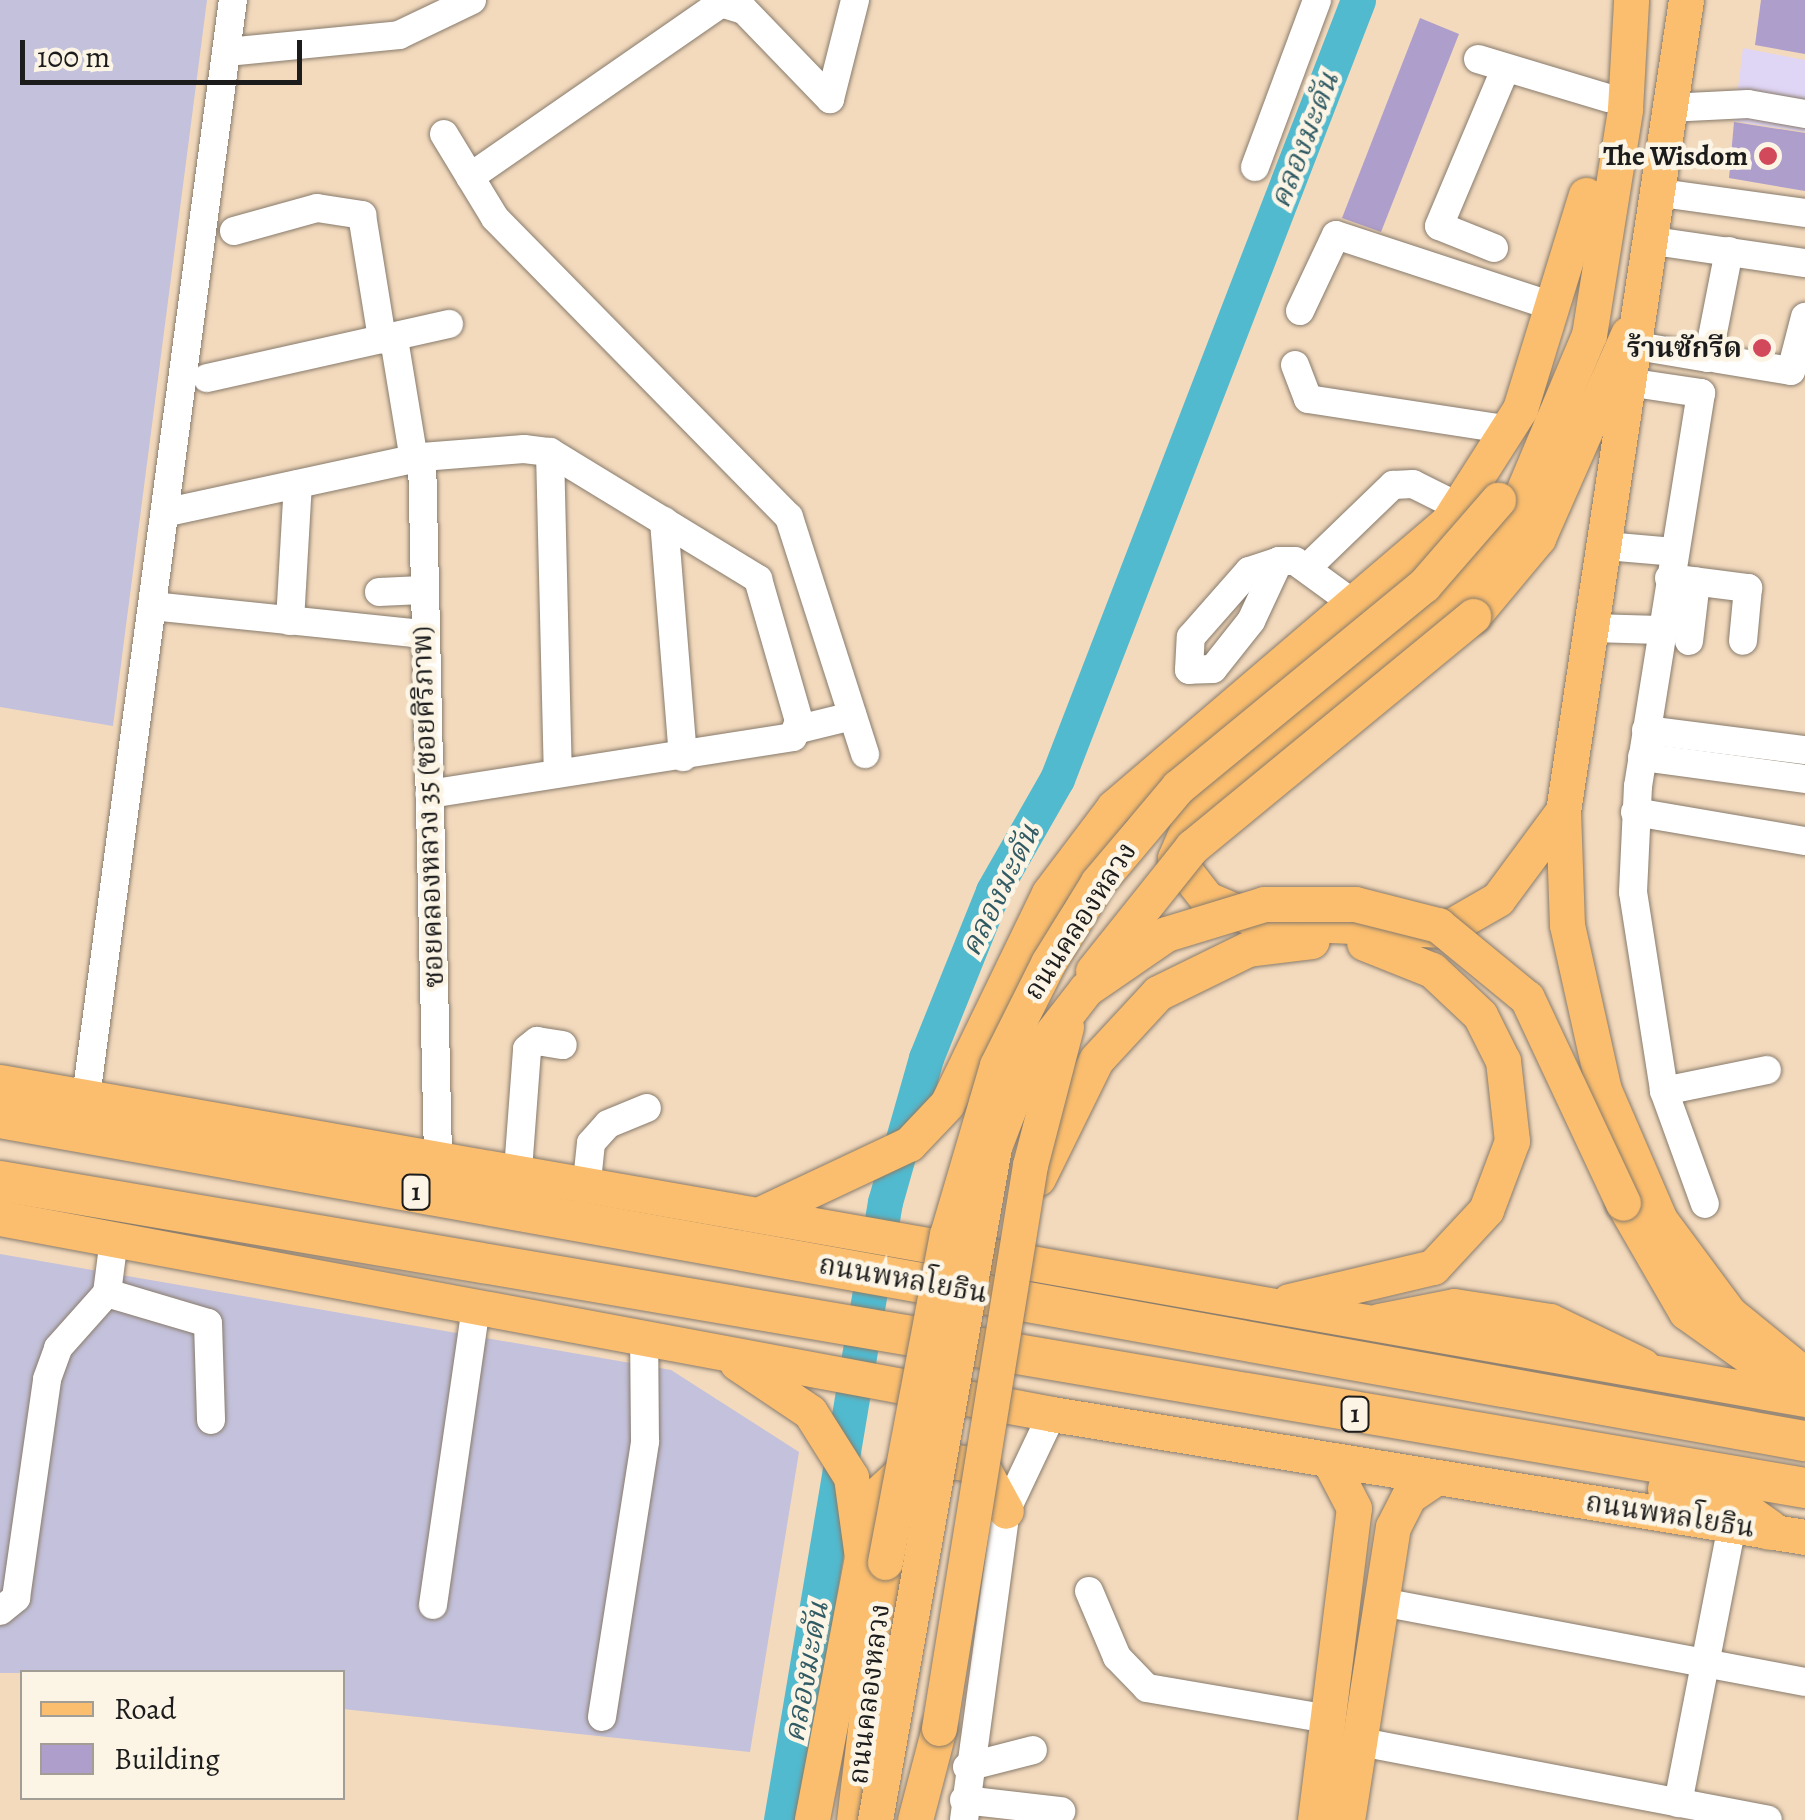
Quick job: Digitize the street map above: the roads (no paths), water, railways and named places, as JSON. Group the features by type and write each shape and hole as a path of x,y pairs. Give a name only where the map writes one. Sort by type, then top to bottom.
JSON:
{"highway":[{"name":"ถนนพหลโยธิน","path":"0,1118 835,1248 1805,1441"},
{"name":"ถนนพหลโยธิน","path":"0,1180 905,1338 1805,1488"},
{"path":"1581,1453 1607,1473 1738,1508 1768,1531"}],"main road":[{"path":"1563,811 1498,899 1444,930 1416,933 1234,914 1189,882 1176,852 1195,811 1402,641 1509,524 1588,335 1625,109 1622,64 1631,0"},
{"path":"1686,0 1636,309 1634,382 1563,811 1580,1010 1633,1165 1696,1276 1756,1340 1805,1378"},
{"name":"ถนนคลองหลวง","path":"854,1820 874,1559 946,1235 997,1064 1048,963 1108,869 1178,787 1424,585 1498,500 1540,416 1575,313 1586,195 1608,98 1622,64"},
{"path":"760,1214 818,1190 908,1144 947,1104 1049,893 1114,807 1218,714 1354,604 1459,507 1510,430 1586,195"},
{"name":"ถนนคลองหลวง","path":"915,1820 939,1728 1022,1217 1067,1025 1133,910 1266,779 1474,616 1538,538 1636,309"},
{"path":"1176,852 1140,848 1131,821 1218,714"},
{"path":"876,1820 994,1147 1024,1069 1086,988 1166,934 1264,904 1355,904 1438,925 1527,998 1623,1203 1686,1312 1749,1362 1805,1378"},
{"path":"1022,1217 1096,1060 1158,994 1248,949 1365,943 1432,970 1480,1015 1512,1098 1500,1183 1472,1230 1433,1266 1268,1305"},
{"name":"ถนนพหลโยธิน","path":"0,1082 760,1214 835,1248"},
{"name":"ถนนพหลโยธิน","path":"0,1218 1052,1414 1768,1531"},
{"name":"ถนนพหลโยธิน","path":"919,1264 1268,1305 1368,1323 1454,1306 1534,1318 1598,1337 1657,1375 1805,1398"},
{"path":"710,1348 781,1388 834,1441 850,1477 874,1559 812,1820"},
{"path":"833,1820 874,1559 878,1494 918,1457 981,1465 1006,1511"},
{"path":"1315,1820 1354,1508 1329,1460"},
{"path":"1358,1819 1356,1782 1393,1526 1409,1496 1436,1478"},
{"path":"1340,1618 1380,1613"},
{"path":"932,1820 939,1728"}],"street":[{"path":"86,1097 168,512 233,0"},
{"path":"227,52 399,35 472,0"},
{"path":"470,178 721,4 744,10 830,99 855,0"},
{"path":"1255,167 1317,0"},
{"path":"1478,59 1608,98"},
{"path":"1494,248 1438,226 1505,70"},
{"path":"1668,108 1748,104 1805,114"},
{"path":"444,134 495,218 789,517 865,754"},
{"path":"1654,192 1805,213"},
{"name":"ซอยคลองหลวง 35 (ซอยศิริภาพ)","path":"234,231 335,206 362,215 418,459 438,1157"},
{"path":"1300,311 1336,235 1552,306"},
{"path":"1647,240 1805,263"},
{"path":"1637,346 1708,358 1729,251"},
{"path":"1718,359 1791,371 1805,317"},
{"path":"207,378 448,324"},
{"path":"1295,365 1308,399 1510,430"},
{"path":"1634,382 1701,393 1680,570 1660,630 1644,743 1635,812 1633,892 1664,1091 1705,1204"},
{"path":"168,512 418,459 550,452 758,578 800,730"},
{"path":"550,452 558,773"},
{"path":"290,621 298,484"},
{"path":"1309,566 1393,485 1413,484 1459,507"},
{"path":"664,521 683,757"},
{"path":"1606,546 1748,588 1743,641"},
{"path":"1279,561 1309,566 1354,604"},
{"path":"1680,570 1689,642"},
{"path":"379,592 422,590"},
{"path":"152,606 422,634"},
{"path":"1592,628 1660,630"},
{"path":"428,794 779,744 800,730 852,716"},
{"path":"1644,743 1805,750"},
{"path":"1644,743 1805,780"},
{"path":"1635,812 1805,841"},
{"path":"518,1170 527,1048 563,1045"},
{"path":"1664,1091 1767,1070"},
{"path":"587,1181 591,1143 647,1108"},
{"path":"0,1611 16,1598 47,1378 68,1334 107,1293 114,1239"},
{"path":"107,1293 208,1322 212,1420"},
{"path":"432,1605 476,1305"},
{"path":"602,1718 645,1441 644,1336"},
{"path":"1052,1414 1006,1511 967,1767 964,1810 1061,1811"},
{"path":"1678,1803 1706,1662 1768,1531"},
{"path":"1088,1591 1117,1657 1147,1688 1328,1720"},
{"path":"1380,1613 1706,1662 1805,1682"},
{"path":"1362,1742 1768,1820"},
{"path":"967,1767 1034,1750"}],"waterway":[{"name":"คลองมะดัน","path":"781,1820 885,1202 926,1058 993,891 1057,779 1358,0"}],"place":[{"name":"The Wisdom","path":"1768,156"},
{"name":"ร้านซักรีด","path":"1762,348"}]}
